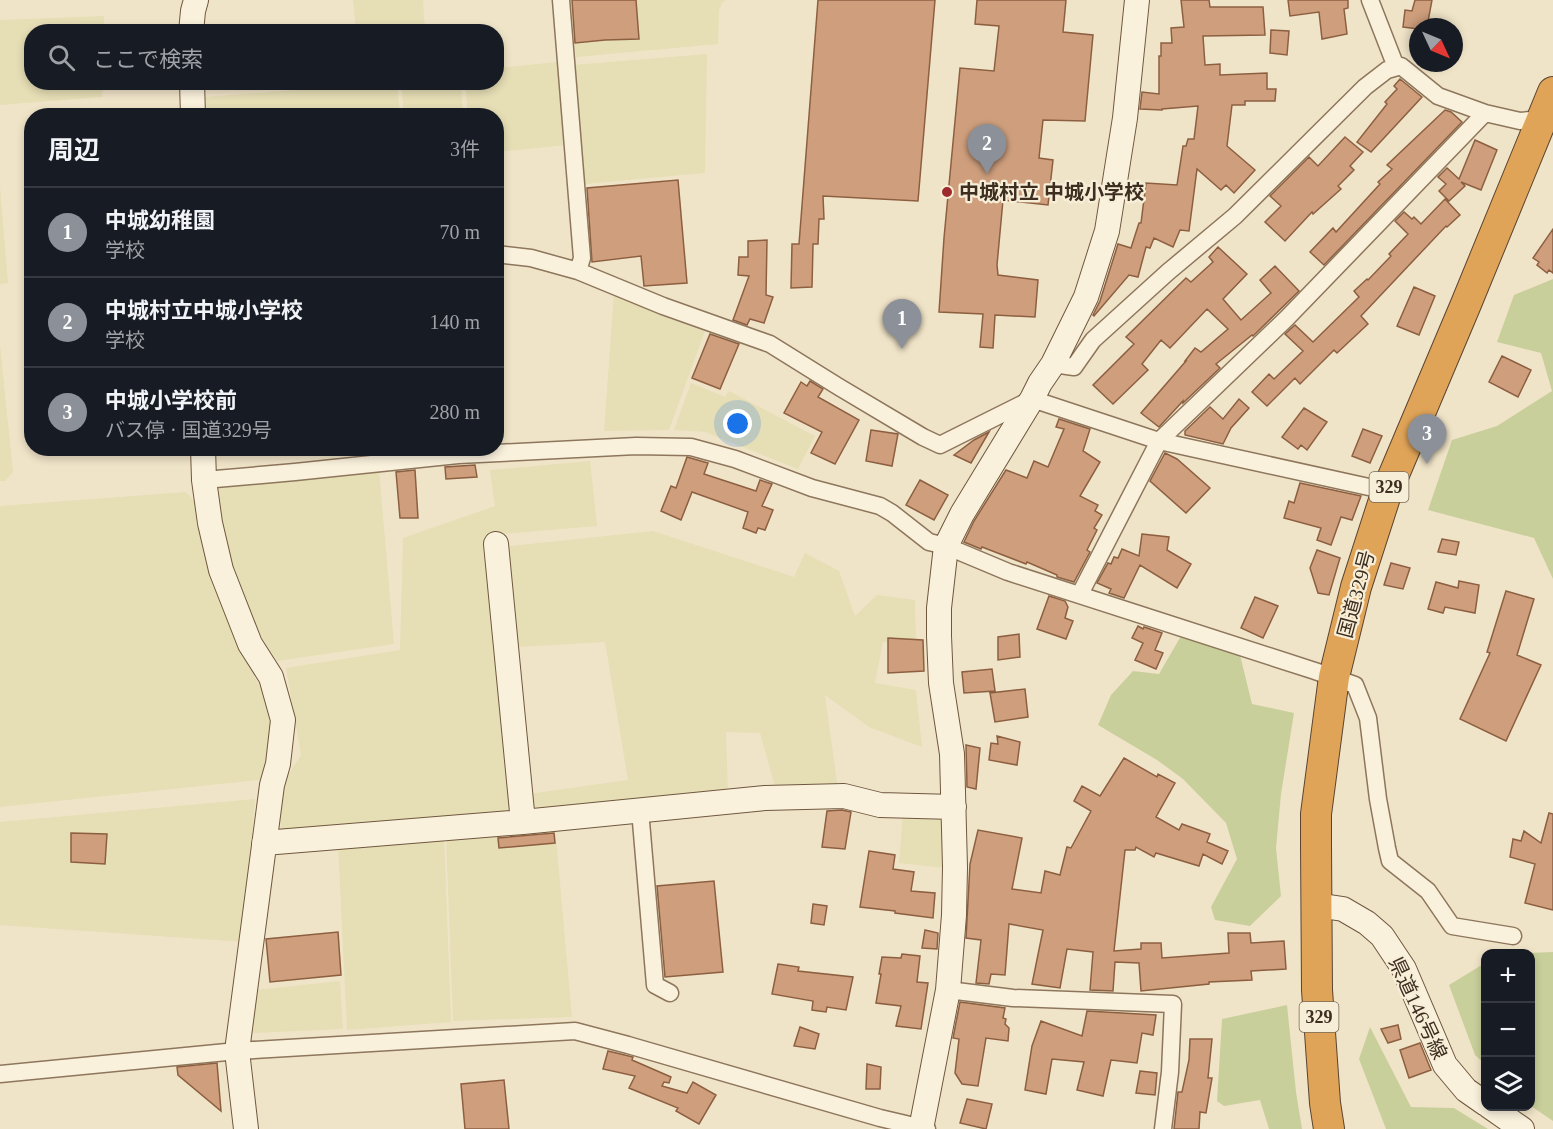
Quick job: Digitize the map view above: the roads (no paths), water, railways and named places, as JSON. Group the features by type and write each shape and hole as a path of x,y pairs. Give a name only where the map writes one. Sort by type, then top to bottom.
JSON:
{"highway":[{"name":"国道329号","path":"1329,1129 1317,990 1316,814 1334,677 1356,587 1387,491 1467,304 1547,105"}],"street":[{"path":"192,24 196,0"},
{"path":"561,0 582,258 578,272"},
{"path":"0,1074 237,1050 575,1031 880,1118 923,1128 948,990 954,915 952,754 941,683 939,636 939,608 945,546 1053,364 1086,297 1107,231 1125,118 1137,0"},
{"path":"1370,0 1396,68"},
{"path":"1053,364 1074,367 1100,333 1235,216 1365,87 1387,70 1401,66 1438,96 1485,113 1520,121 1547,105"},
{"path":"192,90 194,108"},
{"path":"1080,594 1159,441 1287,318 1485,113"},
{"path":"504,255 531,258 578,272 663,306 770,344 923,437 940,445 1032,399 1159,441 1387,491"},
{"path":"504,453 636,446 691,447 735,459 812,488 880,506 929,542 945,546 1008,572 1355,685 1368,718 1378,799 1390,861 1428,891 1452,926 1513,936"},
{"path":"203,456 210,523 221,570 250,644 271,677 283,720 278,764 272,785 237,1050 246,1129"},
{"path":"204,480 448,456"},
{"path":"496,544 523,822"},
{"path":"264,843 523,822 765,798 844,796 880,805 954,807"},
{"path":"640,810 655,984 670,993"},
{"name":"県道146号線","path":"1316,905 1343,909 1367,923 1382,936 1404,969 1445,1065 1466,1089 1481,1101"},
{"path":"948,990 1013,998 1173,1004 1170,1072 1163,1129"},
{"path":"1496,1111 1522,1129"}],"place":[{"name":"中城村立中城小学校","path":"987,174"},
{"name":"中城村立 中城小学校","path":"947,192"},
{"name":"中城幼稚園","path":"902,349"},
{"name":"中城小学校前","path":"1427,464"}]}
